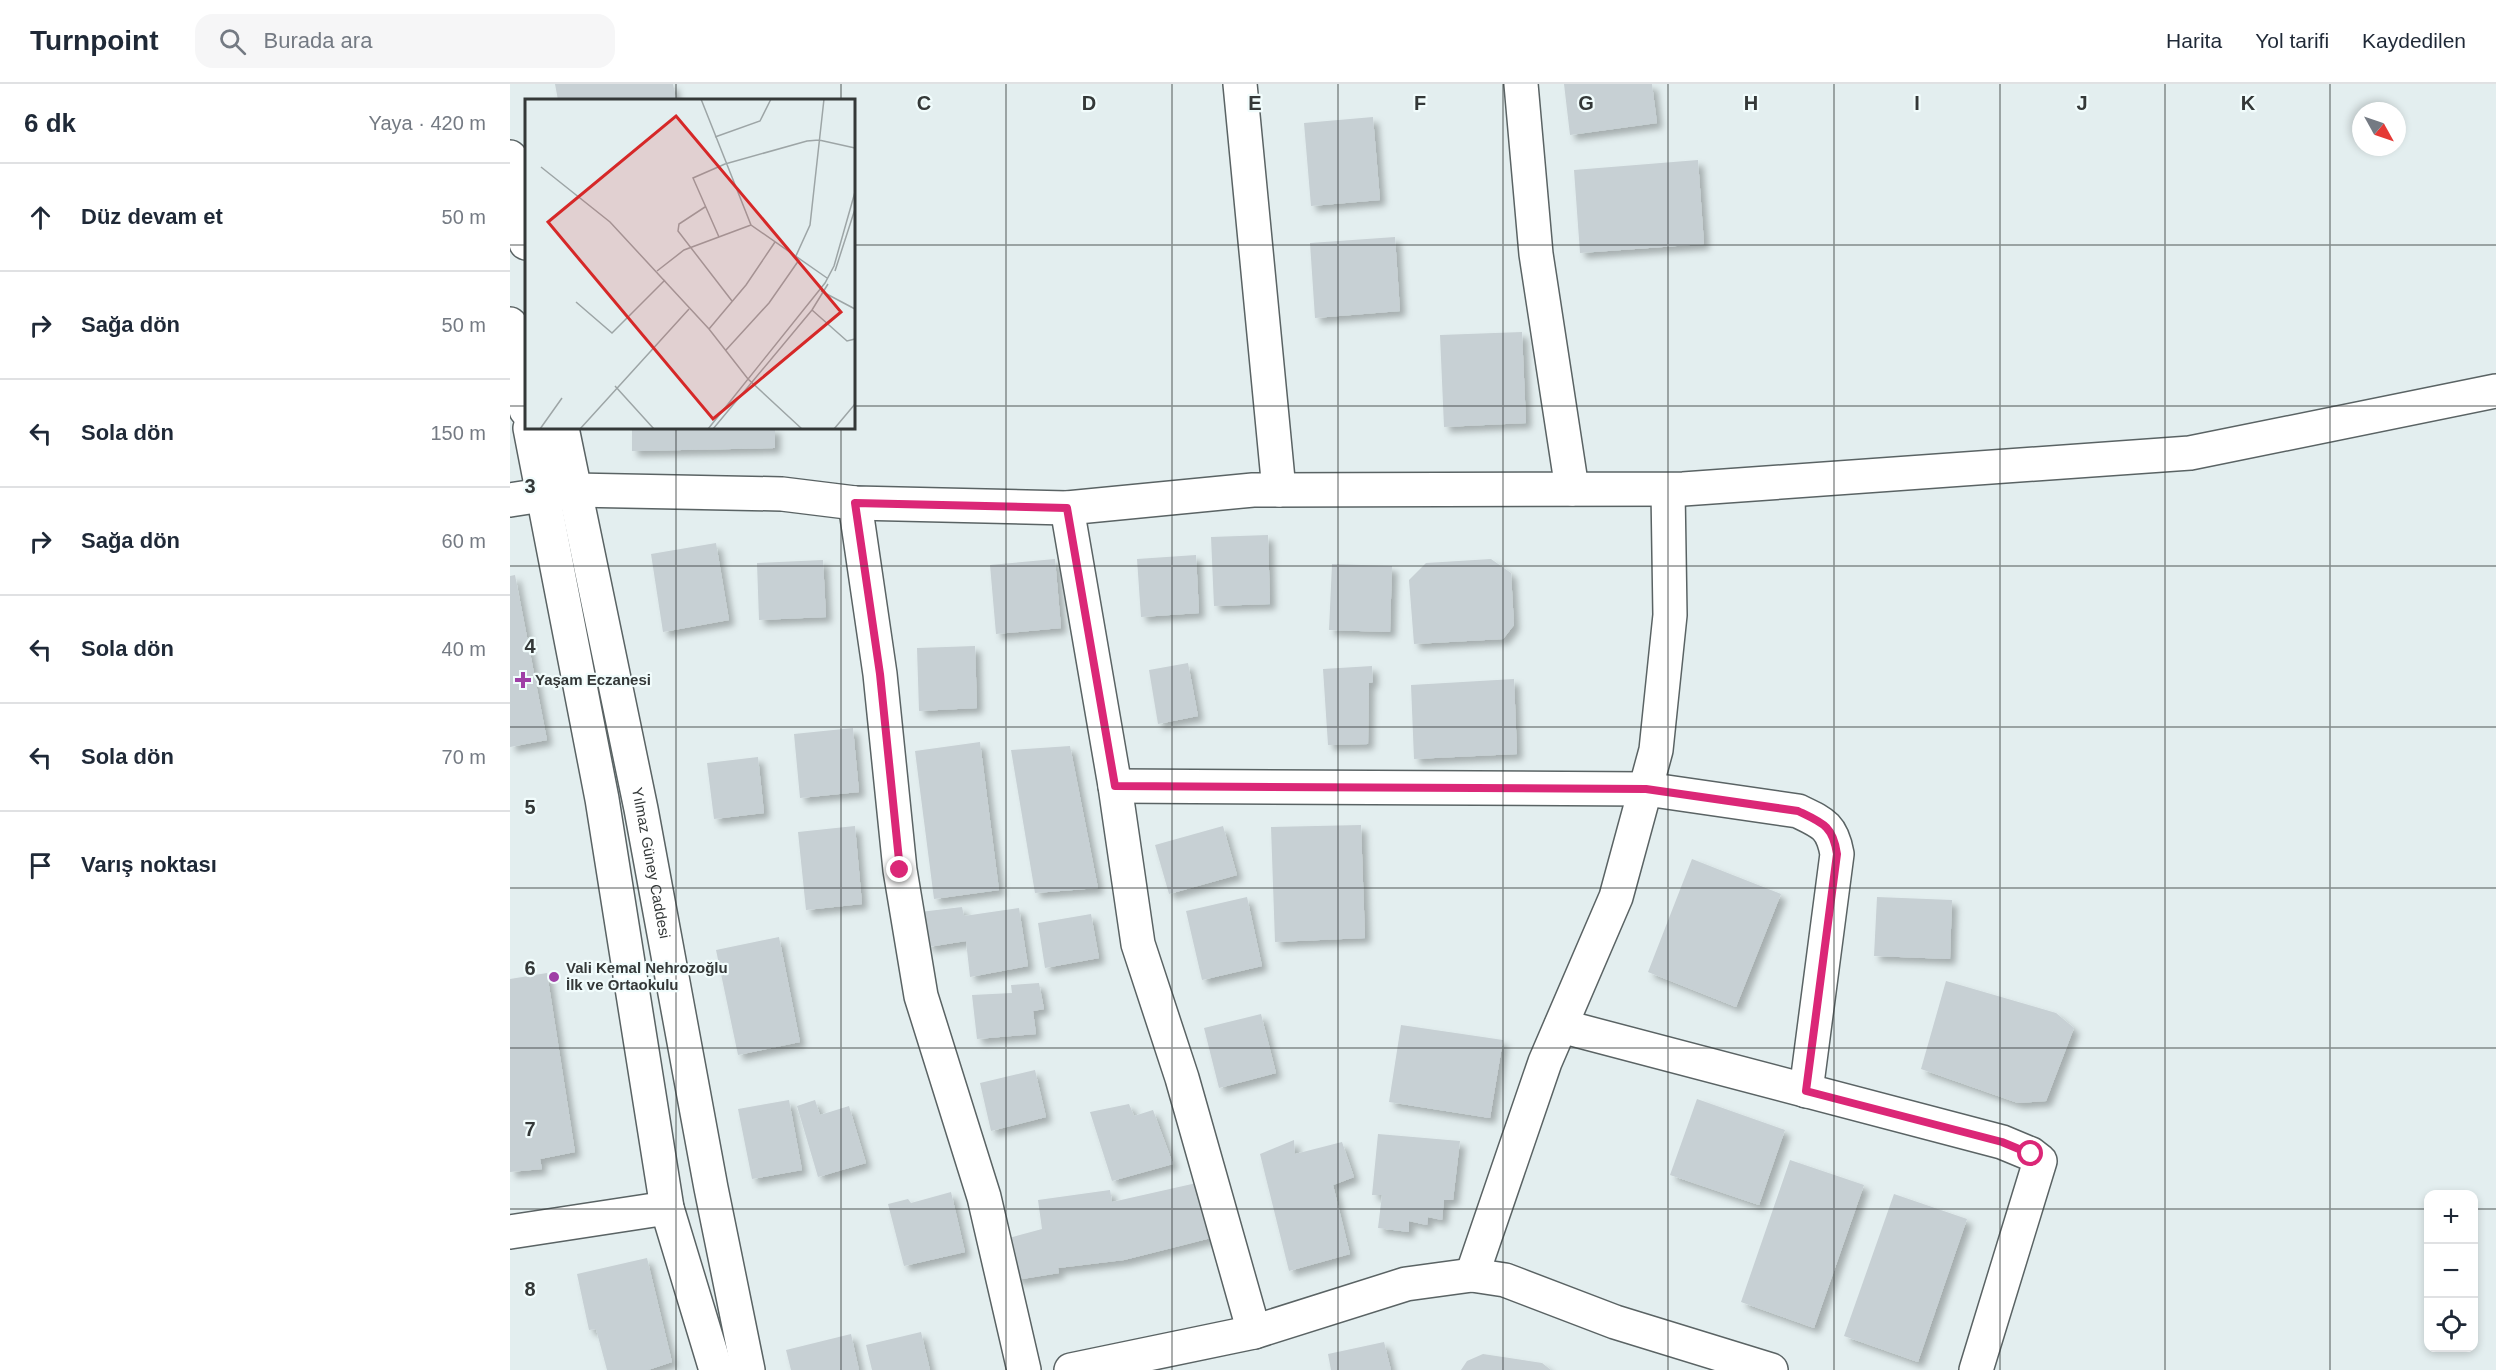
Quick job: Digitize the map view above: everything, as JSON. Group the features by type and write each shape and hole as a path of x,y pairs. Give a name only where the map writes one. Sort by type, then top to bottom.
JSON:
{"street":[{"path":"1240,84 1279,490"},
{"path":"1521,84 1536,254 1572,489"},
{"path":"510,157 525,238"},
{"path":"510,324 525,405"},
{"path":"510,500 559,493 782,494 855,503 1067,508 1253,490 1668,490 2190,453 2496,391"},
{"path":"530,429 559,493 613,865 667,1208 725,1366"},
{"name":"Yılmaz Güney Caddesi","path":"562,429 559,493 651,862 725,1366"},
{"path":"1472,1275 1545,1062 1616,897 1656,750 1670,615 1668,490"},
{"path":"855,503 880,674 900,870 921,996 984,1197 1024,1370"},
{"path":"1067,508 1115,786 1138,944 1182,1078 1254,1332"},
{"path":"1115,786 1646,789 1798,811 1817,820 1834,835 1837,854 1806,1091"},
{"path":"613,865 651,862"},
{"path":"1561,1026 2002,1142 2031,1154 2040,1161 1976,1370"},
{"path":"510,1232 667,1208"},
{"path":"1071,1370 1254,1332 1406,1284 1472,1275 1505,1280 1615,1322 1771,1370"}],"building":[{"path":"555,84 673,84 676,99 558,99"},
{"path":"1564,84 1652,84 1657,123 1570,135"},
{"path":"1373,117 1380,200 1311,206 1304,123"},
{"path":"1698,160 1704,244 1580,253 1574,170"},
{"path":"1395,237 1400,311 1315,318 1310,243"},
{"path":"1522,332 1526,423 1444,427 1440,335"},
{"path":"632,429 775,429 775,448 632,451"},
{"path":"1268,535 1270,604 1214,606 1211,537"},
{"path":"716,543 729,620 663,632 651,554"},
{"path":"1196,555 1199,613 1141,617 1137,559"},
{"path":"1055,559 1061,628 996,634 990,565"},
{"path":"1491,559 1511,573 1514,625 1503,639 1414,644 1409,580 1426,563"},
{"path":"823,560 826,617 759,620 757,563"},
{"path":"1332,564 1392,566 1390,632 1329,630"},
{"path":"515,575 547,740 510,747 510,576"},
{"path":"975,646 977,708 919,711 917,648"},
{"path":"1188,663 1198,716 1158,724 1149,670"},
{"path":"1372,666 1373,682 1369,683 1368,744 1328,745 1323,669"},
{"path":"1514,679 1517,754 1414,759 1411,685"},
{"path":"853,728 859,792 800,798 794,734"},
{"path":"980,742 999,890 934,899 915,751"},
{"path":"1070,746 1098,888 1035,893 1011,750"},
{"path":"758,757 764,813 714,819 707,763"},
{"path":"1361,825 1365,938 1275,942 1271,827"},
{"path":"855,826 862,904 806,910 798,832"},
{"path":"1223,826 1237,875 1169,894 1155,845"},
{"path":"1692,859 1781,894 1736,1007 1648,972"},
{"path":"1247,897 1262,966 1202,980 1186,911"},
{"path":"1877,897 1952,900 1950,959 1874,956"},
{"path":"962,907 964,916 1019,908 1028,966 970,977 966,941 928,947 920,912"},
{"path":"1091,914 1099,958 1045,968 1038,923"},
{"path":"779,937 800,1042 738,1055 716,950"},
{"path":"547,973 575,1152 540,1159 542,1169 510,1172 510,979"},
{"path":"1946,981 2056,1013 2074,1028 2046,1101 2018,1103 1921,1069"},
{"path":"1039,983 1044,1009 1033,1011 1036,1034 977,1039 972,995 1012,993 1011,985"},
{"path":"1261,1014 1276,1073 1219,1088 1204,1028"},
{"path":"1401,1025 1503,1040 1490,1118 1389,1102"},
{"path":"1035,1070 1046,1117 991,1131 980,1083"},
{"path":"1697,1099 1785,1130 1759,1205 1670,1175"},
{"path":"789,1100 802,1170 752,1179 738,1109"},
{"path":"815,1100 820,1115 849,1106 866,1163 818,1177 797,1106"},
{"path":"1129,1104 1134,1116 1153,1110 1173,1164 1112,1181 1090,1112"},
{"path":"1378,1134 1460,1141 1453,1200 1444,1200 1442,1220 1428,1217 1427,1225 1409,1221 1409,1232 1378,1228 1382,1195 1372,1195"},
{"path":"1294,1140 1295,1154 1342,1142 1354,1177 1333,1185 1350,1254 1289,1271 1260,1154"},
{"path":"1790,1160 1864,1185 1814,1328 1741,1302"},
{"path":"1201,1182 1215,1237 1124,1260 1058,1268 1059,1273 1016,1280 1005,1239 1042,1229 1038,1200 1110,1190 1112,1202"},
{"path":"951,1192 965,1252 904,1266 888,1204 908,1199 911,1203"},
{"path":"1894,1194 1967,1219 1918,1362 1844,1336"},
{"path":"647,1258 672,1362 648,1370 607,1370 596,1329 589,1330 577,1274"},
{"path":"921,1332 930,1370 872,1370 866,1345"},
{"path":"851,1334 859,1370 791,1370 786,1350"},
{"path":"1384,1342 1391,1370 1331,1370 1328,1354"},
{"path":"1483,1354 1542,1363 1551,1370 1461,1370 1467,1361"}],"place":[{"name":"Yaşam Eczanesi","path":"523,680"},
{"name":"Vali Kemal Nehrozoğlu İlk ve Ortaokulu","path":"554,977"}],"route":[{"path":"900,870 880,674 855,503 1067,508 1115,786 1646,789 1798,811 1817,820 1834,835 1837,854 1806,1091 2002,1142 2031,1154"}]}
